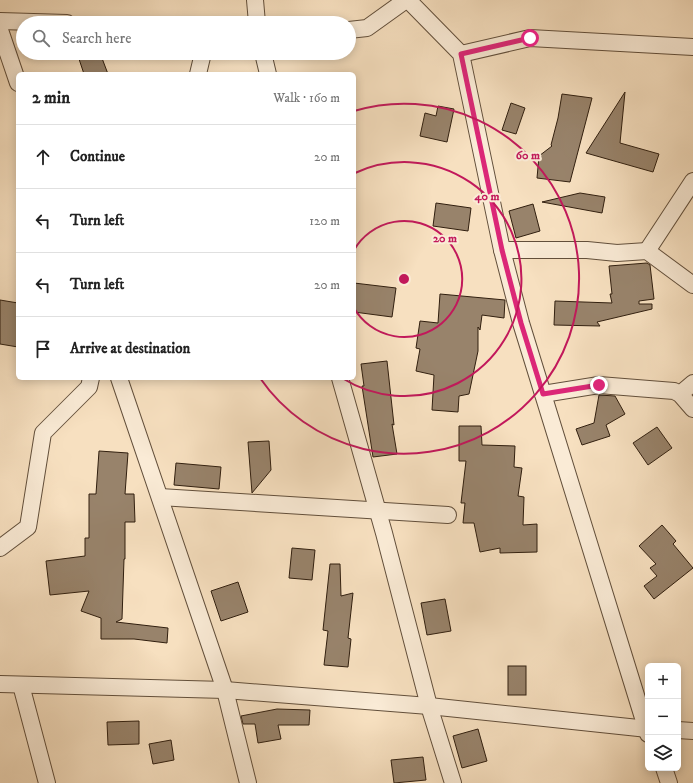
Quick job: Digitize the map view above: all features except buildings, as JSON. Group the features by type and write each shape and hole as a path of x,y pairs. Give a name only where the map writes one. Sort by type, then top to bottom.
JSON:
{"street":[{"path":"255,0 256,16"},
{"path":"356,29 367,28 407,0 461,54 502,250 521,323 645,724"},
{"path":"0,21 16,21"},
{"path":"0,30 16,77"},
{"path":"461,54 530,38 693,47"},
{"path":"198,72 201,60"},
{"path":"265,60 268,72"},
{"path":"647,252 693,181"},
{"path":"502,250 587,250 617,253 647,252 693,285"},
{"path":"0,548 28,527 43,433 89,387 90,380"},
{"path":"120,380 225,690 248,783"},
{"path":"341,380 429,706 453,783"},
{"path":"680,394 693,383"},
{"path":"543,394 599,385 674,391 680,394 693,409"},
{"path":"160,497 448,515"},
{"path":"0,684 225,690 429,706 645,730"},
{"path":"21,685 47,783"},
{"path":"681,730 693,731"},
{"path":"665,771 669,783"}],"route":[{"path":"530,38 461,54 502,250 521,323 543,394 599,385"}]}
